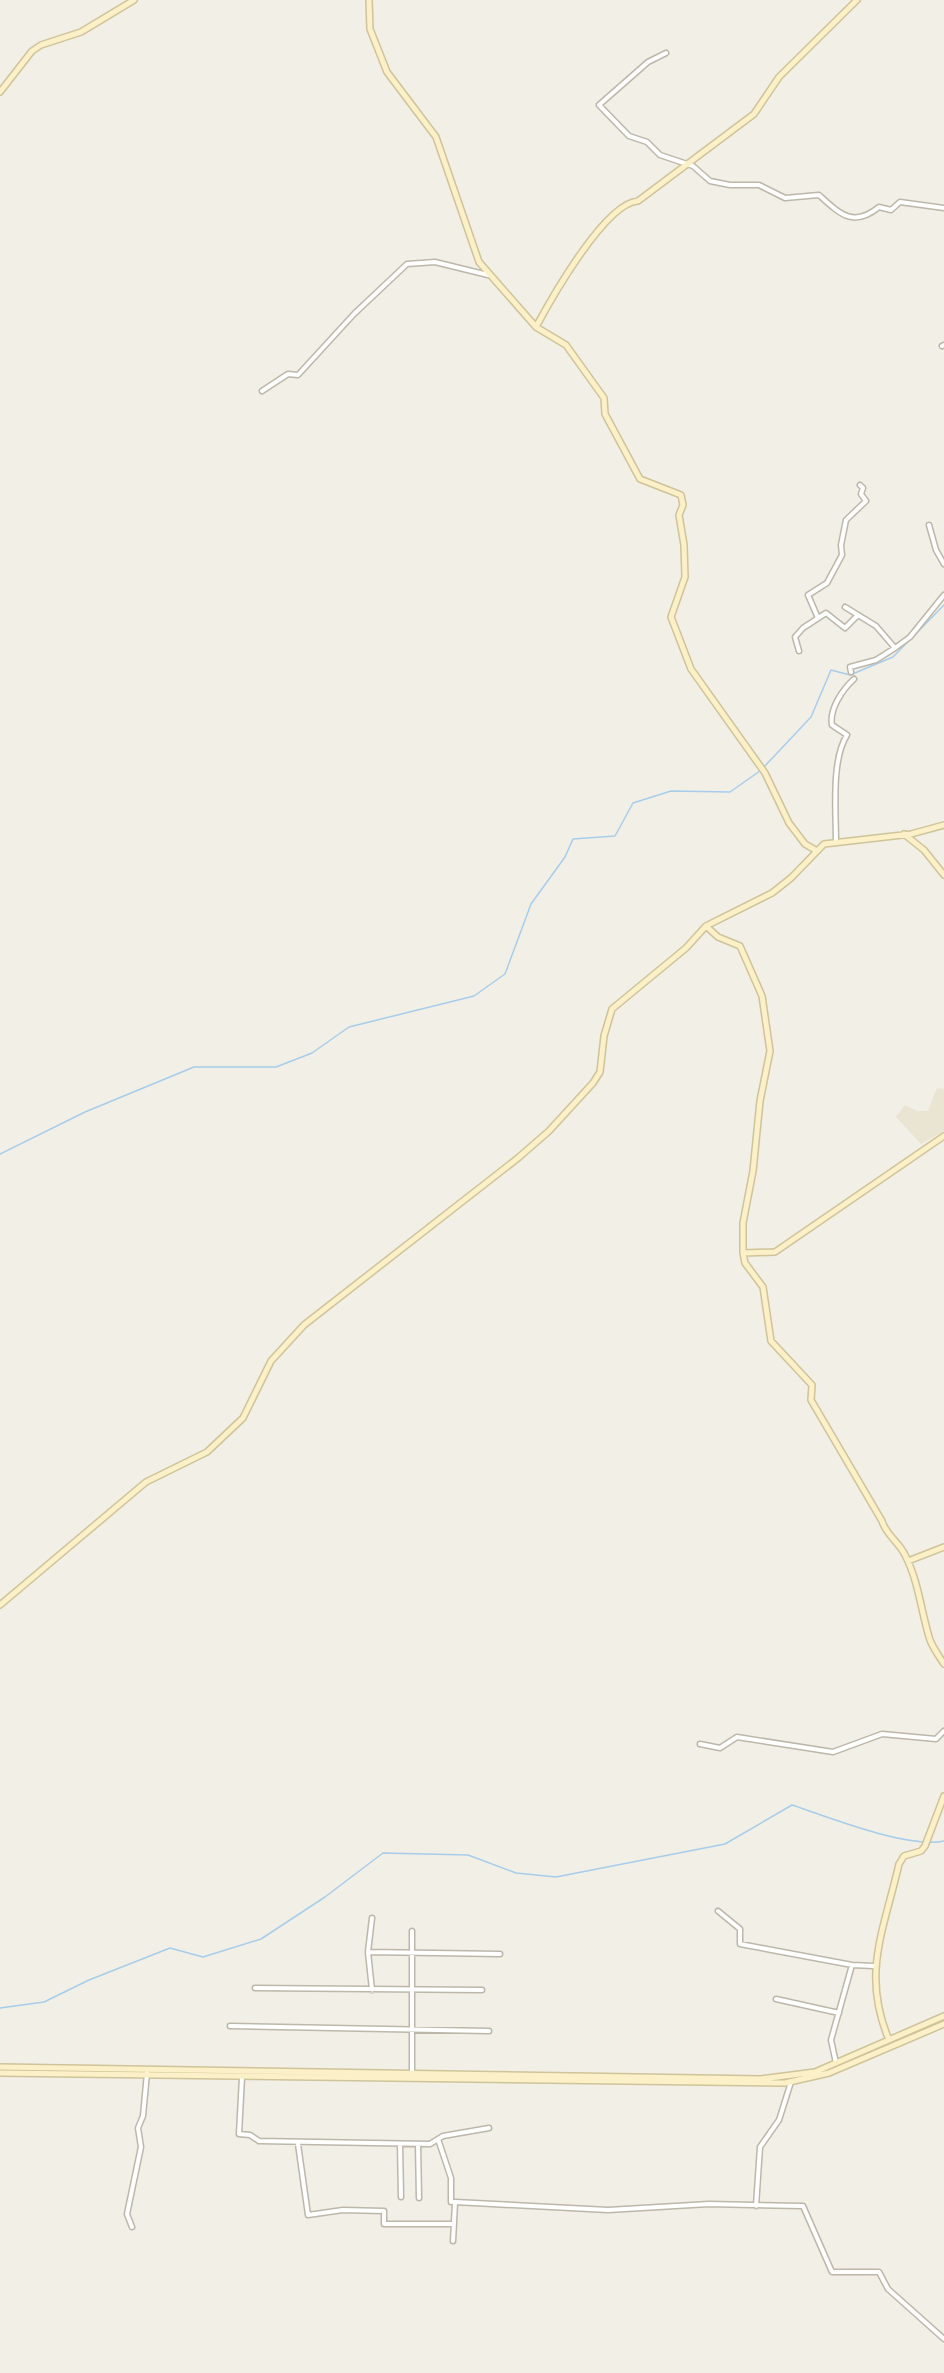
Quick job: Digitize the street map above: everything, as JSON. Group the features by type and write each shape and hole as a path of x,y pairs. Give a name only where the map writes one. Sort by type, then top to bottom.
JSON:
{"street":[{"path":"0,92 32,51 41,45 81,32 134,0"},
{"path":"369,0 370,29 387,72 436,137 479,262 488,275 536,327 566,345 604,398 605,414 640,479 681,495 683,505 679,515 684,545 685,577 671,616 691,669 762,770 789,823 805,844 817,850"},
{"path":"536,327 566,273 606,222 629,201 638,201 754,114 779,77 857,0"},
{"path":"666,53 648,62 599,105 629,136 647,142 660,155 693,166 710,181 730,185 759,184 785,198 819,195 839,214 855,218 868,216 879,207 891,210 900,202 944,208"},
{"path":"262,391 288,374 298,375 354,314 407,264 435,262 488,275"},
{"path":"818,618 808,595 827,583 842,555 841,545 846,520 867,501 861,494 863,488 860,485"},
{"path":"929,525 936,550 944,564"},
{"path":"851,672 850,667 876,660 910,636 944,596"},
{"path":"845,607 876,626 895,648"},
{"path":"799,651 795,637 826,612 845,628 857,616"},
{"path":"836,842 835,777 839,748 847,735 832,725 831,721 839,695 854,679"},
{"path":"0,1605 146,1482 207,1452 243,1418 271,1361 304,1325 518,1158 549,1131 581,1098 600,1072 604,1036 612,1009 686,948 706,926 772,893 791,878 824,844 904,834 944,825"},
{"path":"904,834 924,850 944,875"},
{"path":"706,926 718,937 740,946 762,996 769,1032 770,1051 760,1101 753,1171 743,1222 742,1253 745,1263 763,1287 771,1341 780,1354 813,1385 811,1400 882,1521 885,1531 894,1537 908,1561 931,1641 944,1664"},
{"path":"742,1253 775,1252 944,1136"},
{"path":"908,1561 944,1547"},
{"path":"700,1744 720,1748 737,1737 833,1752 882,1734 936,1739 944,1731"},
{"path":"889,2040 877,2013 874,1966 899,1864 904,1856 921,1851 944,1796"},
{"path":"718,1911 740,1929 740,1944 852,1965 874,1966"},
{"path":"372,1918 368,1952 372,1990"},
{"path":"412,1931 412,2073"},
{"path":"368,1952 500,1954"},
{"path":"836,2064 831,2040 852,1965"},
{"path":"255,1988 482,1990"},
{"path":"776,2000 839,2013"},
{"path":"0,2073 412,2073 761,2079 791,2077 836,2064 944,2016"},
{"path":"0,2067 242,2077 754,2084 791,2082 829,2073 944,2024"},
{"path":"230,2026 489,2031"},
{"path":"132,2227 127,2214 141,2147 138,2128 143,2116 147,2072"},
{"path":"242,2077 239,2134 250,2135 259,2141 298,2144 430,2144 443,2136 489,2128"},
{"path":"756,2206 760,2147 779,2120 791,2082"},
{"path":"438,2139 449,2177 452,2178 451,2202 608,2210 709,2204 803,2206 832,2272 879,2272 888,2289 944,2339"},
{"path":"298,2144 308,2215 343,2210 384,2211 384,2224 454,2224"},
{"path":"400,2144 401,2197"},
{"path":"418,2144 419,2198"},
{"path":"453,2241 455,2202"}],"shaded area":[{"path":"937,1088 944,1089 944,1131 921,1144 896,1117 905,1105 917,1111 928,1111"}],"waterway":[{"path":"763,768 811,717 831,670 850,675 893,657 944,605"},
{"path":"0,1154 85,1112 194,1067 276,1067 312,1053 349,1027 474,996 505,974 531,904 565,857 573,839 615,836 633,803 671,791 730,792 760,771"},
{"path":"0,2008 44,2002 89,1980 170,1948 203,1957 261,1939 325,1897 383,1853 468,1855 516,1873 556,1877 725,1844 792,1805 846,1824 890,1836 929,1842 944,1841"}]}
